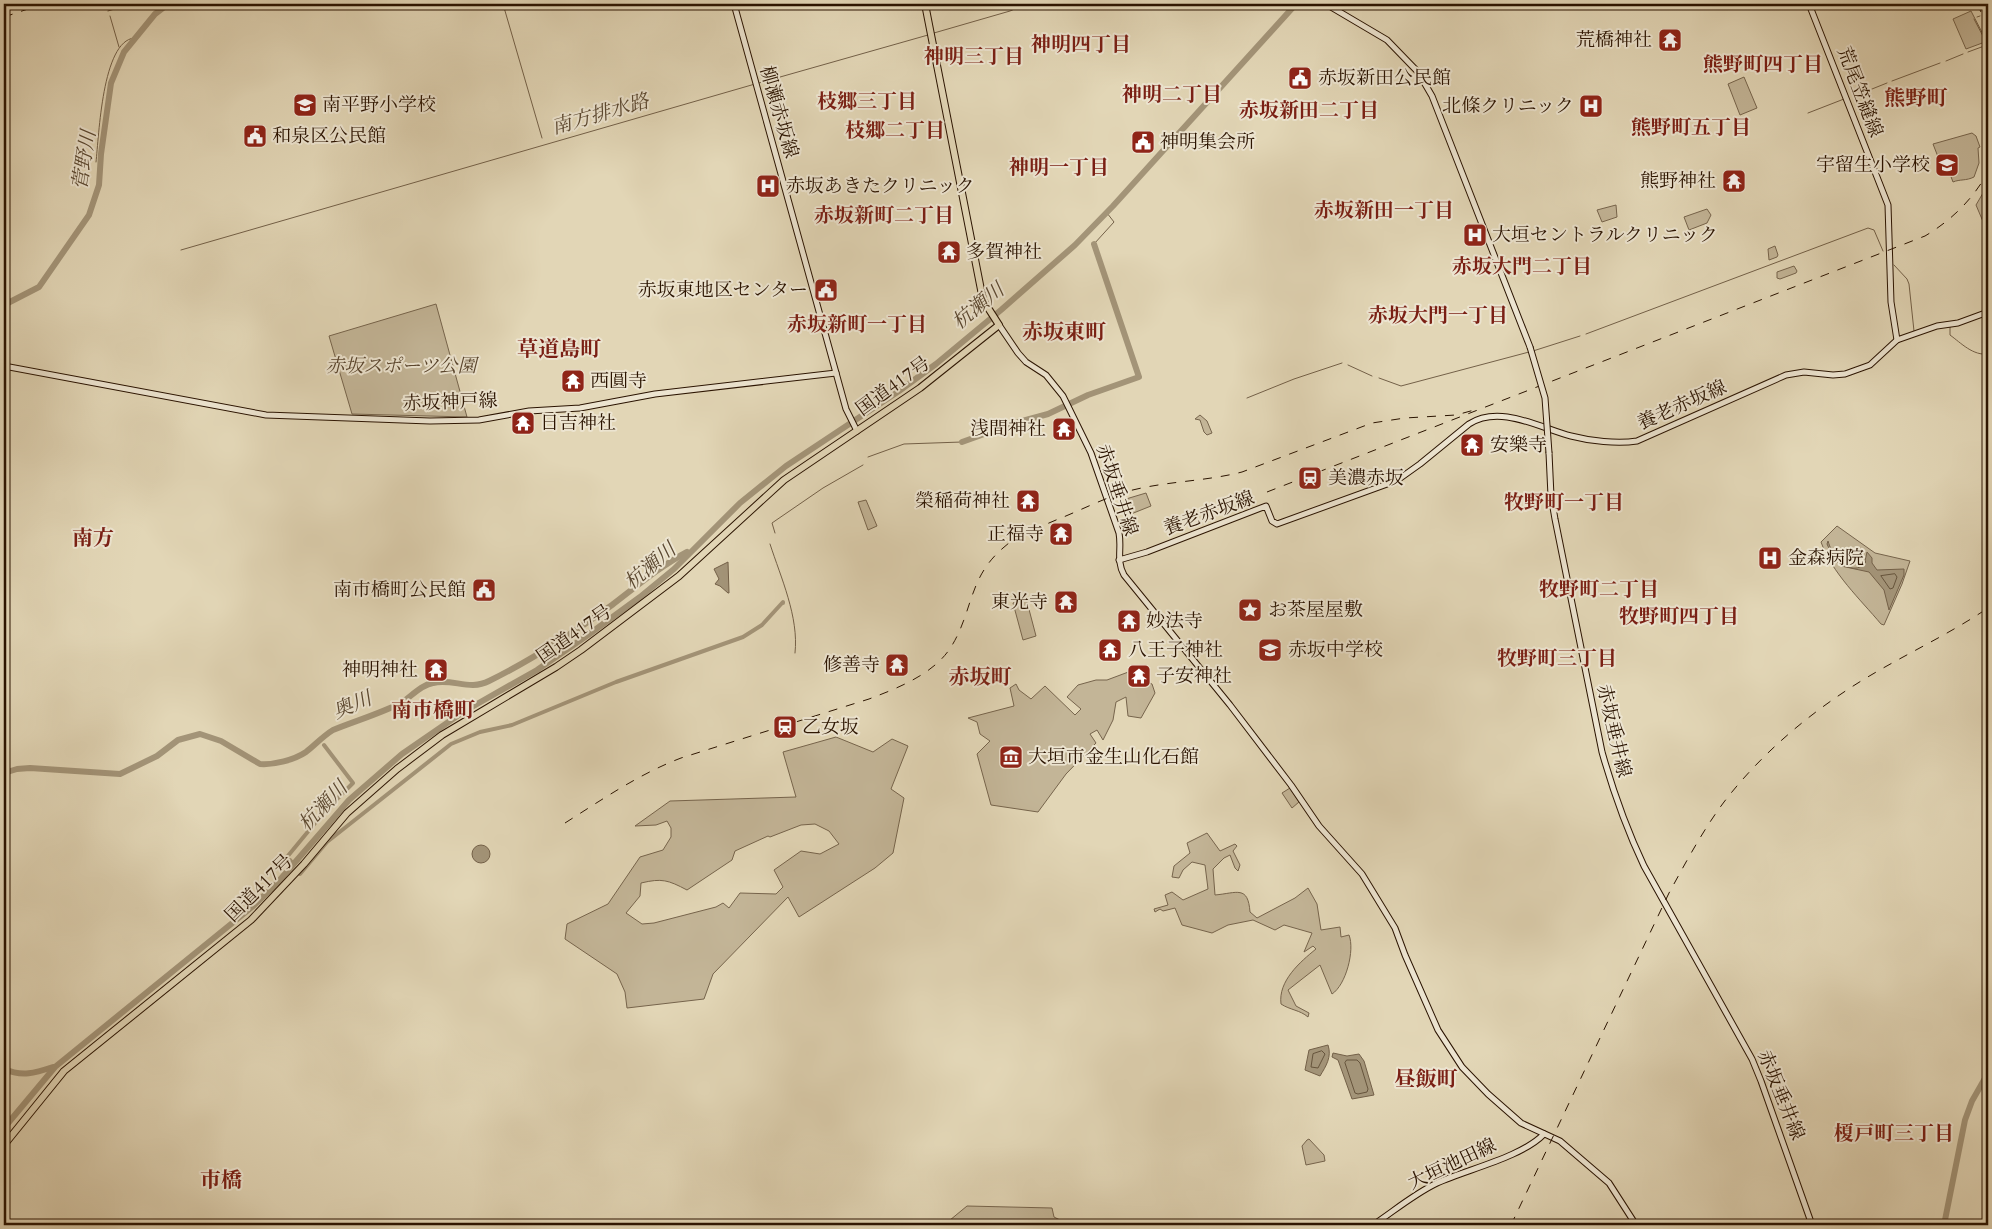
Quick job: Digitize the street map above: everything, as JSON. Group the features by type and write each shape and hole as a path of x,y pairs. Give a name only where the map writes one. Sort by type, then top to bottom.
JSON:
{"highway":[{"path":"925,4 983,300 999,325"},
{"name":"国道417号","path":"4,1145 64,1071 251,920 287,884 347,814 397,769 442,735 556,667 589,644 679,576 784,480 856,429 920,388 999,325"}],"main road":[{"name":"柳瀬赤坂線","path":"734,4 836,373"},
{"name":"赤坂垂井線","path":"1326,4 1387,40 1402,54 1423,80 1437,109 1530,347 1545,398 1551,496 1602,752 1612,789 1644,866 1752,1059 1812,1225"},
{"name":"荒尾笠縫線","path":"1809,4 1888,205 1890,218 1891,302 1897,340"},
{"name":"養老赤坂線","path":"1119,560 1148,552 1266,506 1272,521 1277,524 1392,482 1413,470 1469,424 1478,420 1508,418 1534,423 1581,438 1636,441 1792,373 1840,375 1858,370 1877,359 1897,340 1937,326 1958,323 1988,312"},
{"name":"赤坂垂井線","path":"999,325 1026,362 1046,375 1055,385 1068,406 1091,453 1114,519 1121,542 1119,560 1121,570 1230,705 1291,785 1319,826 1362,874 1395,928 1438,1030 1458,1061 1476,1082 1525,1125 1560,1141 1609,1183 1636,1225"},
{"name":"赤坂神戸線","path":"4,366 266,415 430,420 479,420 529,411 580,408 654,394 836,373"},
{"path":"836,373 849,417 856,429"},
{"name":"大垣池田線","path":"1373,1225 1425,1190 1463,1172 1528,1147 1544,1134"}],"green space":[{"path":"1971,11 1986,40 1966,49 1953,19"},
{"path":"1744,77 1757,108 1740,115 1728,84"},
{"path":"1972,133 1976,136 1980,147 1978,148 1979,163 1974,177 1953,182 1945,161 1940,162 1933,144"},
{"path":"1988,192 1988,241 1986,237 1987,231 1976,205 1983,193"},
{"path":"1616,205 1617,217 1602,222 1597,210"},
{"path":"1707,209 1711,215 1707,223 1689,230 1684,217"},
{"path":"1775,246 1778,255 1769,260 1768,249"},
{"path":"1794,266 1797,271 1796,273 1780,279 1777,278 1777,272"},
{"name":"赤坂スポーツ公園","path":"436,304 467,417 352,414 329,336"},
{"path":"1200,415 1207,421 1212,433 1207,435 1200,420 1195,419"},
{"path":"1146,493 1151,506 1131,514 1126,499"},
{"path":"866,500 877,526 868,530 858,502"},
{"path":"1837,526 1875,553 1910,561 1884,625 1881,624 1847,585 1826,553 1821,542"},
{"path":"1026,598 1036,636 1023,640 1013,603"},
{"path":"1139,668 1145,681 1152,684 1155,693 1141,718 1128,716 1126,697 1116,702 1113,720 1103,740 1097,730 1090,734 1096,743 1066,774 1038,812 991,805 977,754 990,741 980,734 977,722 968,718 1014,706 1010,688 1016,684 1019,690 1031,699 1045,686 1075,715 1081,709 1067,697 1078,685 1096,680 1107,680"},
{"path":"836,737 873,752 892,739 908,746 891,789 904,798 893,853 875,868 799,917 788,897 713,974 704,999 627,1008 625,992 617,974 565,939 567,924 608,904 640,857 663,850 671,837 671,828 667,821 656,825 635,826 670,801 796,797 783,752","holes":["815,824 829,831 839,844 820,854 801,851 774,870 783,887 776,894 740,893 729,908 723,903 716,907 654,923 642,924 626,913 640,896 641,883 665,881 687,890 732,860 735,851 768,836 770,837 801,825"]},
{"path":"1290,788 1299,802 1292,808 1282,793"},
{"path":"1207,833 1220,851 1235,844 1237,846 1233,851 1240,865 1238,871 1230,855 1213,869 1215,895 1235,892 1244,894 1249,903 1250,912 1257,918 1295,898 1308,888 1317,904 1321,930 1340,927 1341,937 1349,935 1351,949 1348,967 1341,983 1332,994 1320,965 1288,990 1296,1006 1309,1013 1308,1017 1281,1004 1281,996 1291,973 1316,949 1313,946 1304,952 1312,933 1284,925 1275,930 1253,920 1228,925 1212,933 1182,925 1175,908 1163,911 1160,909 1155,912 1154,909 1168,905 1165,895 1172,892 1183,900 1208,889 1205,865 1192,862 1183,870 1179,878 1172,877 1174,866 1190,853 1187,843"},
{"path":"1309,1139 1324,1155 1325,1161 1306,1165 1302,1146"},
{"path":"967,1206 1052,1208 1054,1217 1070,1225 944,1225"}],"water":[{"path":"1828,541 1837,560 1850,568 1841,566 1832,555 1827,544"},
{"path":"1867,552 1877,570 1904,569 1904,575 1889,610 1884,590 1869,572 1850,568 1862,566 1866,562"},
{"path":"728,562 729,593 715,584 719,579 714,569"},
{"path":"481,845 487,848 490,854 487,860 481,863 475,860 472,854 475,848"},
{"path":"1328,1045 1329,1057 1320,1076 1305,1070 1309,1050"},
{"path":"1333,1053 1347,1056 1359,1054 1364,1061 1374,1095 1352,1099 1338,1060 1332,1057"}],"waterway":[{"path":"106,4 108,10"},
{"path":"108,11 131,4"},
{"name":"菅野川","path":"4,305 39,287 89,215 99,185 101,154 111,83 124,52 155,14 168,4"},
{"path":"503,4 542,138"},
{"name":"南方排水路","path":"934,33 1010,11 1026,4"},
{"name":"杭瀬川","path":"4,1128 55,1067 252,907 278,882 349,800 402,754 463,712 537,670 640,597 674,569 740,503 786,466 899,391 936,364 1001,310 1075,245 1113,206 1296,4"},
{"path":"110,16 119,47"},
{"path":"1974,19 1985,40"},
{"name":"南方排水路","path":"759,83 928,35"},
{"path":"96,162 104,91 109,72 115,55 123,43 134,38"},
{"path":"1968,52 1987,45"},
{"path":"1946,61 1963,54"},
{"path":"1892,81 1940,63"},
{"path":"1867,91 1887,83"},
{"name":"南方排水路","path":"181,250 755,84"},
{"path":"1808,113 1844,99"},
{"path":"1094,244 1114,222 1107,213"},
{"path":"1586,334 1868,228 1874,230 1883,251"},
{"path":"962,442 1015,423 1048,414 1088,395 1139,377 1094,244"},
{"path":"1894,265 1907,279 1909,284 1914,331"},
{"path":"1950,327 1950,335 1963,345 1977,353 1988,354"},
{"path":"1533,351 1580,336"},
{"path":"1379,378 1401,386 1529,352"},
{"path":"1247,398 1294,379 1342,363"},
{"path":"1348,365 1372,376"},
{"path":"868,457 904,444 962,442"},
{"path":"775,533 772,523 823,488 863,465"},
{"path":"770,544 792,612 796,639 795,653"},
{"name":"奥川","path":"4,773 30,768 120,774 157,756 178,740 200,734 221,741 260,764 290,760 306,752 333,730 401,703 428,684 447,682 475,685 482,684 505,673 567,636 658,570 687,552"},
{"path":"300,874 327,842 451,744 480,732 512,725 616,682 743,637 762,625 783,603"},
{"path":"287,857 325,811 353,783 324,745"},
{"name":"杭瀬川","path":"290,860 293,864"},
{"path":"4,1069 17,1073 28,1073 53,1067"},
{"path":"1944,1225 1965,1120 1972,1101 1988,1073"}],"railway":[{"path":"4,17 43,4"},
{"path":"1977,4 1988,26"},
{"path":"1267,492 1925,236 1953,216 1969,200 1988,172"},
{"path":"565,823 621,788 666,764 869,699 914,679 935,665 951,647 958,634 977,583 992,559 1009,543 1028,532 1127,492 1150,486 1242,472 1372,423 1405,418 1456,415 1478,409"},
{"path":"1511,1225 1669,893 1688,858 1724,802 1765,756 1827,704 1879,670 1953,630 1988,608"}],"place":[{"name":"荒橋神社","path":"1670,40"},
{"name":"赤坂新田公民館","path":"1300,78"},
{"name":"南平野小学校","path":"305,105"},
{"name":"北條クリニック","path":"1591,106"},
{"name":"和泉区公民館","path":"255,136"},
{"name":"神明集会所","path":"1143,142"},
{"name":"宇留生小学校","path":"1947,165"},
{"name":"熊野神社","path":"1734,181"},
{"name":"赤坂あきたクリニック","path":"768,186"},
{"name":"大垣セントラルクリニック","path":"1475,235"},
{"name":"多賀神社","path":"949,252"},
{"name":"赤坂東地区センター","path":"826,290"},
{"name":"西圓寺","path":"573,381"},
{"name":"日吉神社","path":"523,423"},
{"name":"浅間神社","path":"1064,429"},
{"name":"安樂寺","path":"1472,445"},
{"name":"美濃赤坂","path":"1310,478"},
{"name":"榮稲荷神社","path":"1028,501"},
{"name":"正福寺","path":"1061,534"},
{"name":"金森病院","path":"1770,558"},
{"name":"南市橋町公民館","path":"484,590"},
{"name":"東光寺","path":"1066,602"},
{"name":"お茶屋屋敷","path":"1250,610"},
{"name":"妙法寺","path":"1129,621"},
{"name":"八王子神社","path":"1110,650"},
{"name":"赤坂中学校","path":"1270,650"},
{"name":"修善寺","path":"897,665"},
{"name":"神明神社","path":"436,670"},
{"name":"子安神社","path":"1139,676"},
{"name":"乙女坂","path":"785,727"},
{"name":"大垣市金生山化石館","path":"1011,757"}],"district":[{"name":"神明四丁目","path":"1081,44"},
{"name":"神明三丁目","path":"974,56"},
{"name":"熊野町四丁目","path":"1763,64"},
{"name":"神明二丁目","path":"1172,94"},
{"name":"熊野町","path":"1916,98"},
{"name":"枝郷三丁目","path":"867,101"},
{"name":"赤坂新田二丁目","path":"1309,110"},
{"name":"熊野町五丁目","path":"1691,127"},
{"name":"枝郷二丁目","path":"895,130"},
{"name":"神明一丁目","path":"1059,167"},
{"name":"赤坂新田一丁目","path":"1384,210"},
{"name":"赤坂新町二丁目","path":"884,215"},
{"name":"赤坂大門二丁目","path":"1522,266"},
{"name":"赤坂大門一丁目","path":"1438,315"},
{"name":"赤坂新町一丁目","path":"857,324"},
{"name":"赤坂東町","path":"1064,332"},
{"name":"草道島町","path":"559,349"},
{"name":"牧野町一丁目","path":"1564,502"},
{"name":"南方","path":"93,538"},
{"name":"牧野町二丁目","path":"1599,589"},
{"name":"牧野町四丁目","path":"1679,616"},
{"name":"牧野町三丁目","path":"1557,658"},
{"name":"赤坂町","path":"980,677"},
{"name":"南市橋町","path":"433,710"},
{"name":"昼飯町","path":"1426,1079"},
{"name":"榎戸町三丁目","path":"1894,1133"},
{"name":"市橋","path":"221,1180"}]}
